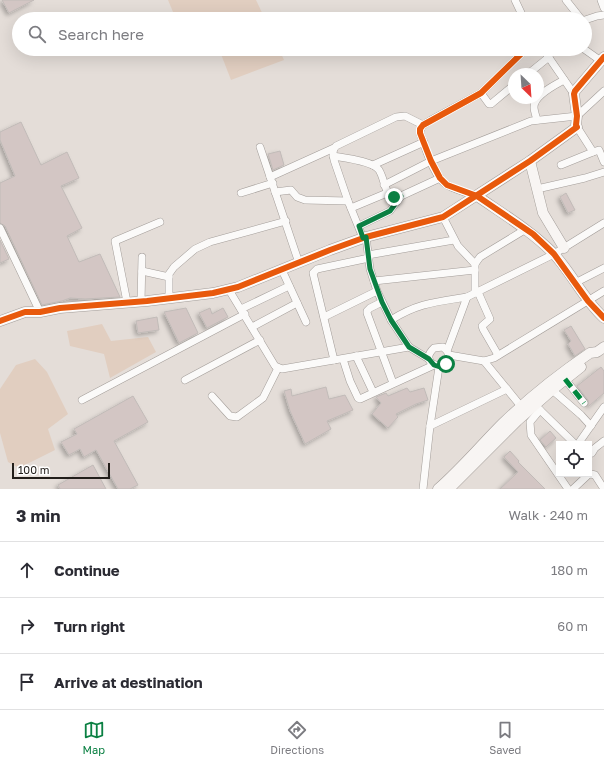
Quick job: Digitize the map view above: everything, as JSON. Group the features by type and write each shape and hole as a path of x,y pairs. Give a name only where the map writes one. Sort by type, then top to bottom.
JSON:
{"street":[{"path":"601,0 604,8"},
{"path":"516,1 521,12"},
{"path":"568,1 576,12"},
{"path":"592,18 604,15"},
{"path":"574,94 602,59 592,53"},
{"path":"519,56 481,93 423,125 420,129 420,133 431,161 440,178 447,185 476,196 526,228 554,254 588,301 604,318"},
{"path":"535,68 549,57 574,94 577,127 599,149 604,162"},
{"path":"537,120 534,107 535,102 550,88 564,80"},
{"path":"481,93 489,104 491,104 508,90"},
{"path":"384,185 431,161 525,123 537,120 577,116 604,91"},
{"path":"423,125 405,116 396,117 336,146 334,152 350,205 365,238 370,269 382,302 391,320 409,347 429,359 436,366"},
{"path":"0,321 25,312 40,312 60,308 141,302 230,290 330,250 365,238 443,217 530,161 577,127"},
{"path":"373,165 424,142"},
{"path":"260,147 299,263"},
{"path":"561,165 599,149"},
{"path":"241,193 334,152 377,167 387,193 394,197 401,196 440,178"},
{"path":"530,161 543,213 564,248"},
{"path":"537,189 604,172"},
{"path":"275,192 291,190 297,197 305,200 350,205 387,193"},
{"path":"359,226 390,211 401,196"},
{"path":"443,217 461,251 475,267"},
{"path":"127,302 115,241 160,222"},
{"path":"170,298 169,274 174,267 195,249 210,242 286,222"},
{"path":"391,320 422,304 467,297 476,293 554,254 604,223"},
{"path":"0,228 40,312"},
{"path":"498,355 482,326 490,319 476,293 475,267 480,257 526,228"},
{"path":"334,360 314,276 315,271 369,256 454,240"},
{"path":"141,302 142,257"},
{"path":"374,281 475,267"},
{"path":"575,283 604,268"},
{"path":"282,270 306,322"},
{"path":"142,271 169,277"},
{"path":"82,400 289,286"},
{"path":"230,290 275,366 278,368 282,369 409,347"},
{"path":"324,318 377,291"},
{"path":"429,359 431,350 437,347 443,347 448,353 484,361 498,355 604,291"},
{"path":"343,358 350,381 358,398 436,366 446,364 448,361 448,353 467,297"},
{"path":"382,302 367,311 393,383"},
{"path":"252,327 296,303"},
{"path":"185,380 260,340"},
{"path":"550,387 565,379 593,358 601,350"},
{"path":"556,469 531,435 530,422 535,405 563,372 590,354 601,350"},
{"path":"356,356 373,392"},
{"path":"484,361 524,410"},
{"path":"423,489 436,366"},
{"path":"212,396 230,416 237,416 263,398 278,368"},
{"path":"565,379 584,403"},
{"path":"550,387 591,426"},
{"path":"430,426 507,389"},
{"path":"438,489 449,480 505,422 535,405"},
{"path":"535,405 573,441"},
{"path":"578,441 604,407"},
{"path":"449,489 524,410"},
{"path":"592,453 595,448 604,441"},
{"path":"573,489 591,474 595,475 604,489"},
{"path":"597,479 604,474"},
{"path":"561,477 568,489"}],"shaded area":[{"path":"168,0 256,0 262,12 173,12"},
{"path":"222,56 282,56 284,60 231,80"},
{"path":"102,324 111,341 148,337 156,352 110,378 104,354 70,346 67,331"},
{"path":"35,359 47,372 68,414 48,429 55,450 19,468 8,462 0,433 0,389 16,365"}],"building":[{"path":"2,0 34,0 9,13"},
{"path":"21,122 41,165 67,152 79,178 61,186 82,228 67,236 79,262 100,254 120,297 85,299 70,298 42,305 5,226 0,223 0,183 15,176 0,140 0,132"},
{"path":"280,151 284,165 273,170 268,154"},
{"path":"566,193 575,210 568,213 560,197"},
{"path":"0,240 9,259 0,263"},
{"path":"186,308 198,333 179,343 164,312"},
{"path":"210,308 212,314 223,308 228,317 207,328 199,313"},
{"path":"157,317 159,330 138,333 136,321"},
{"path":"571,326 585,349 575,356 568,344 571,341 564,330"},
{"path":"601,367 604,371 604,393 589,406 588,400 577,386"},
{"path":"326,387 329,399 345,395 353,410 327,421 331,429 305,444 290,411 284,391 291,389 292,396"},
{"path":"407,388 410,392 424,388 428,400 396,414 398,417 388,428 372,414 381,403 376,397 386,393 388,396"},
{"path":"133,396 148,422 114,441 138,485 130,489 118,489 96,450 84,457 80,449 69,455 61,442 77,434 74,429"},
{"path":"550,431 556,438 546,447 540,440"},
{"path":"510,451 519,461 518,462 545,489 500,489 518,472 504,457"},
{"path":"93,465 106,489 60,489 58,485"}],"marked path":[{"path":"565,379 584,403"}],"cycle path":[{"path":"519,56 481,93 423,125 420,129 420,133 431,161 440,178 447,185 477,196 533,234 554,254 588,301 604,318"},
{"path":"0,321 25,312 40,312 60,308 147,301 213,293 238,287 366,237 443,217 530,161 577,127 575,91 604,57"}],"route":[{"path":"394,197 401,196 394,208 359,226 363,238 366,237 370,269 382,302 396,329 409,347 429,359 431,363 437,367 444,366 446,364"}]}
